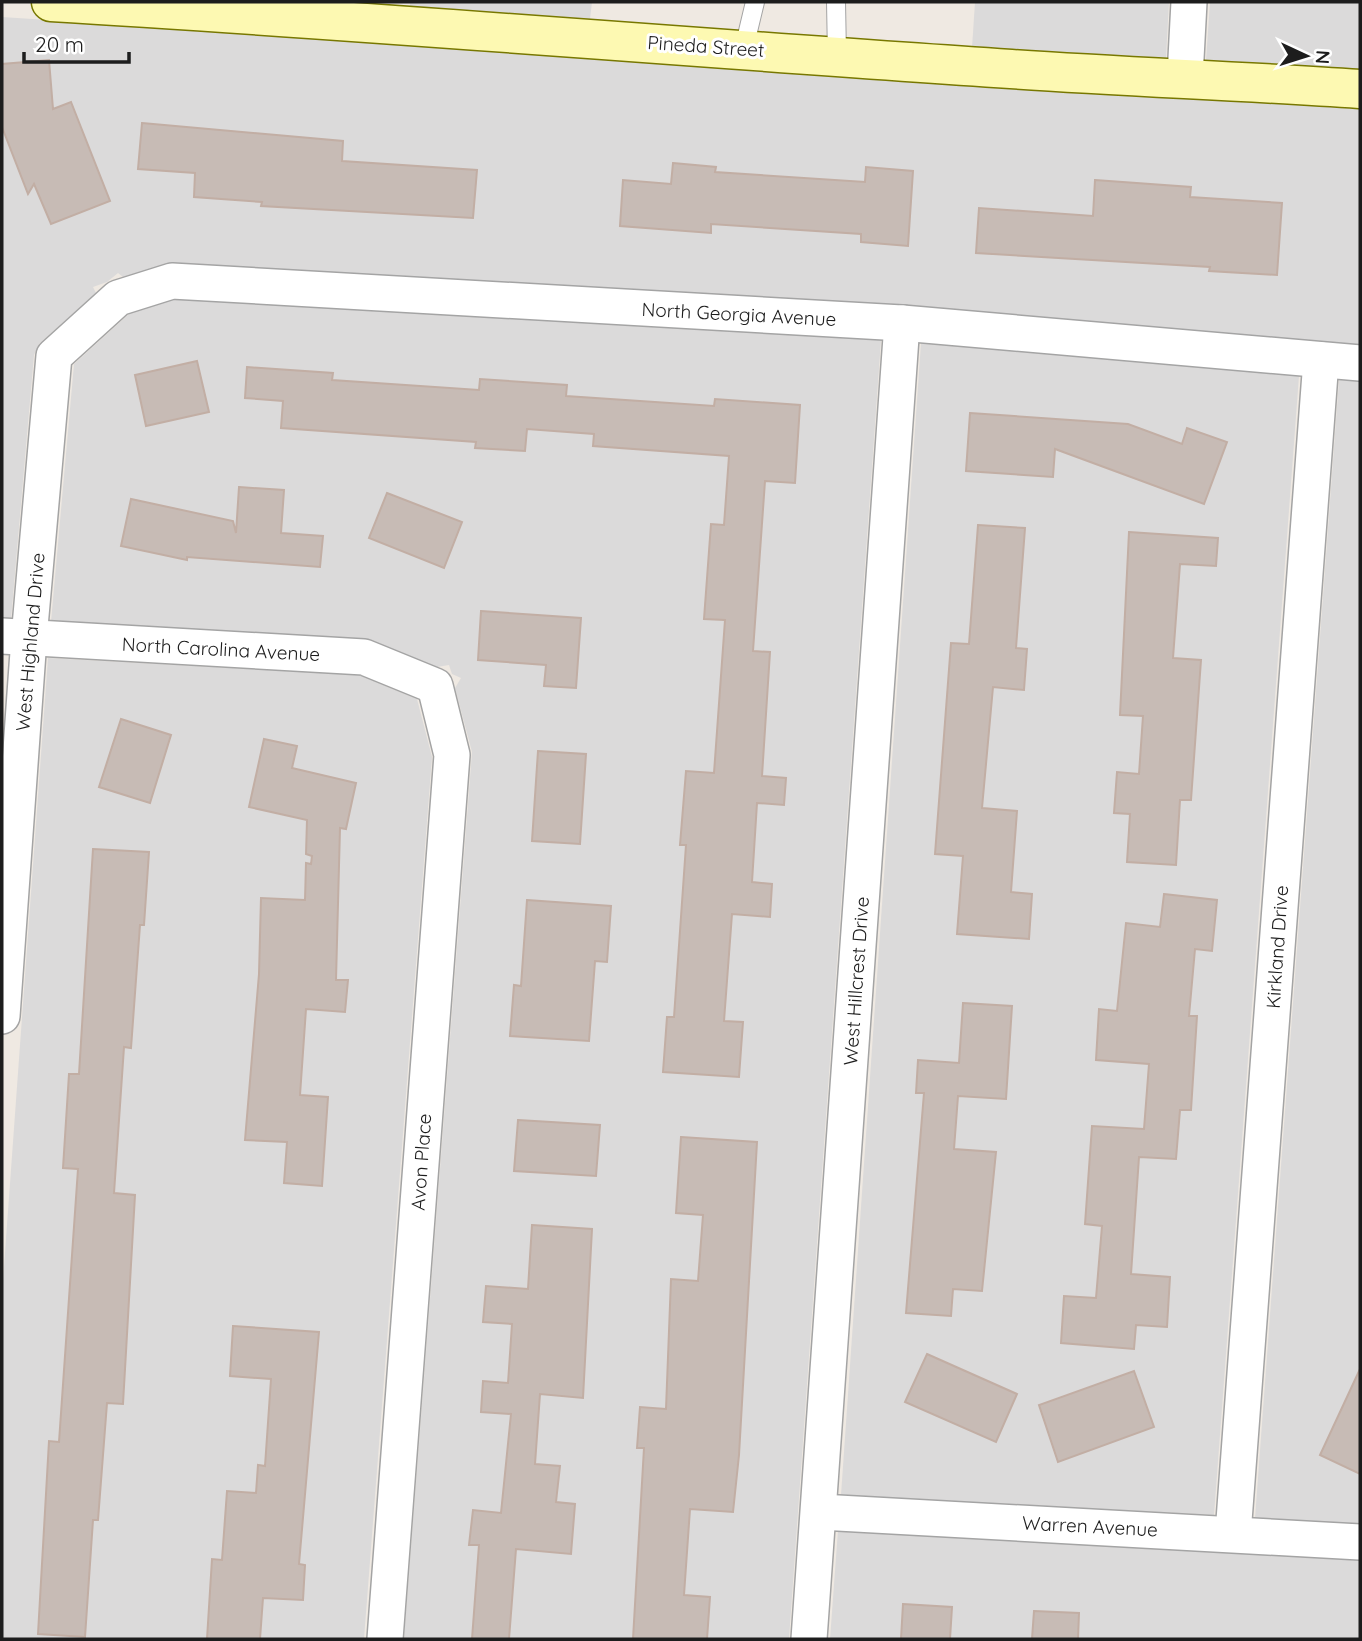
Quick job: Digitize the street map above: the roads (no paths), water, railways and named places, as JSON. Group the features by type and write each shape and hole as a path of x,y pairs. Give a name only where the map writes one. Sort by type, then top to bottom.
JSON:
{"street":[{"name":"Pineda Street","path":"51,2 389,12 744,48 1013,69 1360,89"},
{"path":"1185,77 1189,2"},
{"name":"North Georgia Avenue","path":"118,298 172,281 902,323 1360,363"},
{"name":"West Highland Drive","path":"2,1016 15,637 54,356 118,298"},
{"name":"West Hillcrest Drive","path":"809,1639 902,323"},
{"name":"Kirkland Drive","path":"1233,1534 1321,360"},
{"name":"North Carolina Avenue","path":"15,637 364,657 435,686"},
{"name":"Avon Place","path":"385,1639 453,755 435,686"},
{"name":"Warren Avenue","path":"820,1512 1360,1542"}],"lane":[{"path":"744,48 755,2"},
{"path":"836,2 838,55"}]}
